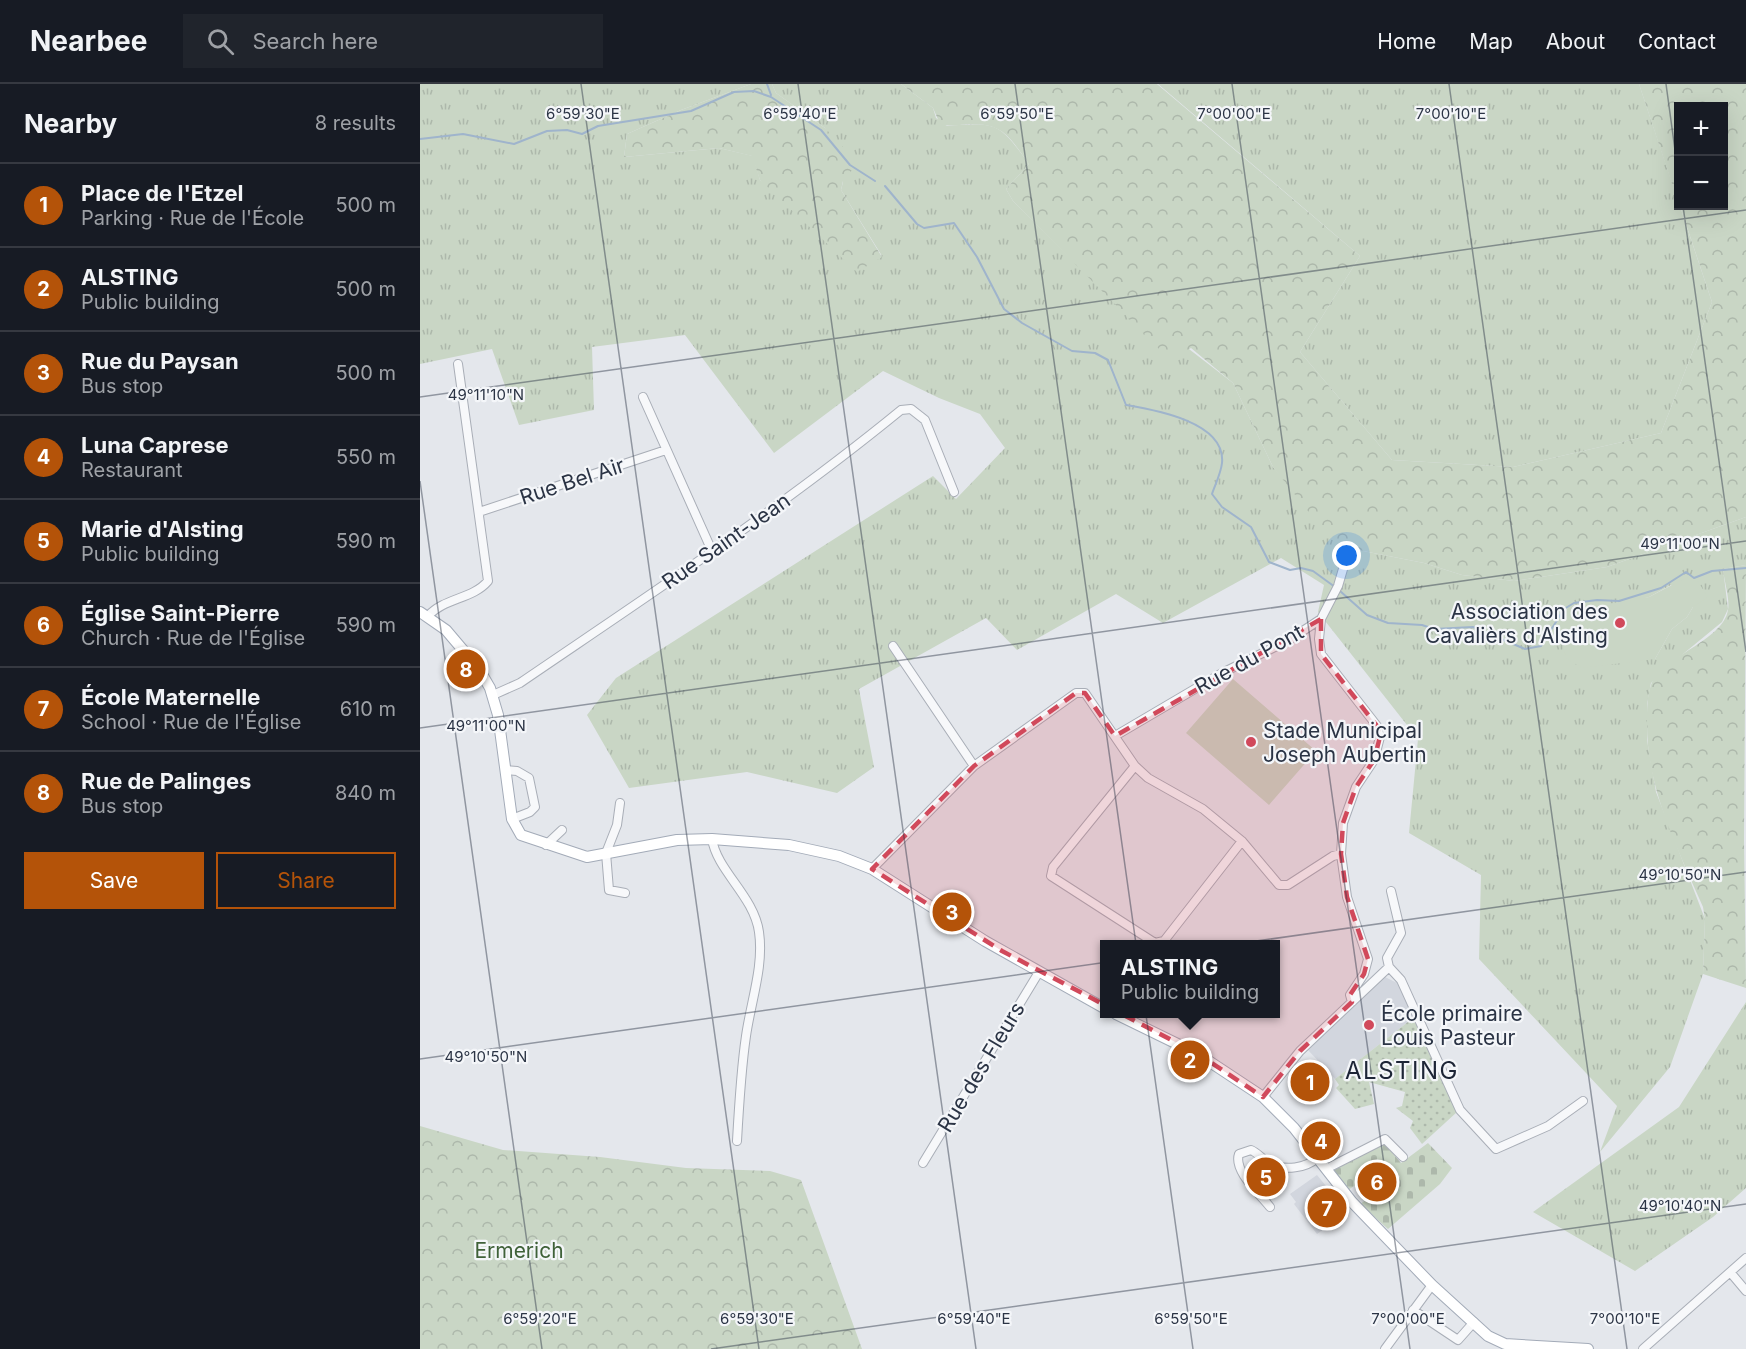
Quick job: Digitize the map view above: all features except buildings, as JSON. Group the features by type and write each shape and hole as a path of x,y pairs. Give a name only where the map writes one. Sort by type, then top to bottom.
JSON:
{"main road":[{"path":"424,614 446,630 479,669 493,695 512,819 520,835 581,856 677,840 712,838 789,845 839,856 872,869 1039,972 1100,1006"},
{"path":"1124,1018 1198,1054 1263,1097 1293,1128 1352,1202 1432,1284 1488,1336 1505,1344 1588,1349"}],"street":[{"path":"424,614 436,606 483,588 488,581 458,364"},
{"path":"643,397 712,551"},
{"name":"Rue Saint-Jean","path":"493,695 520,683 712,551 847,455 901,410 911,410 924,420 954,492"},
{"name":"Rue Bel Air","path":"478,512 666,450"},
{"name":"Rue du Pont","path":"1115,736 1222,673 1289,640 1322,619 1337,589 1348,552"},
{"path":"1322,619 1319,639 1321,654 1377,726 1380,737 1374,759 1356,787 1346,814 1341,854 1347,897 1368,959 1364,974 1350,995 1352,1002"},
{"path":"893,646 974,766"},
{"path":"872,869 974,766 1076,693 1085,693 1135,766 1148,778 1203,809 1242,841 1280,885 1288,885 1333,856 1341,854"},
{"path":"1135,766 1053,867 1052,876 1150,940"},
{"path":"506,770 517,771 529,778 535,803 530,812 512,819"},
{"path":"621,803 617,825 606,853 609,890 625,893"},
{"path":"546,845 562,830"},
{"path":"712,838 715,850 748,902 759,929 761,954 746,1034 737,1141"},
{"path":"1164,940 1242,841"},
{"path":"1391,891 1401,933 1387,958 1389,967 1401,980 1460,1110 1496,1149 1548,1126 1583,1101"},
{"path":"1263,1097 1300,1051 1389,967"},
{"name":"Rue des Fleurs","path":"923,1163 1039,972"},
{"path":"1326,1169 1385,1139 1403,1157"},
{"path":"1270,1207 1238,1167 1239,1154 1251,1150 1270,1164 1283,1167 1303,1166 1317,1158"},
{"path":"1643,1349 1746,1257"},
{"path":"1730,1272 1746,1291"},
{"path":"1385,1349 1432,1284"},
{"path":"1413,1310 1458,1340 1474,1322"}],"highlighted area":[{"path":"1321,619 1321,654 1377,726 1380,737 1374,760 1356,787 1343,823 1341,854 1347,897 1368,959 1364,974 1350,995 1352,1002 1300,1051 1263,1097 1198,1054 1002,951 872,869 974,766 1076,693 1085,693 1115,736"}],"shaded area":[{"name":"École primaire Louis Pasteur","path":"1385,977 1399,984 1413,1018 1335,1079 1308,1050"},
{"path":"1317,1175 1347,1212 1317,1234 1294,1204 1296,1202 1290,1194"}],"green space":[{"path":"420,84 751,84 681,110 627,134 624,157 719,148 753,156 760,180 882,256 841,190 843,182 825,128 776,93 772,84 901,84 933,108 936,118 947,126 988,125 1004,133 1011,140 1029,164 1006,189 1013,201 1067,255 1233,383 1273,467 1348,548 1424,563 1462,575 1514,581 1607,567 1746,517 1746,565 1723,569 1728,609 1722,622 1651,683 1647,704 1647,740 1656,792 1705,919 1703,974 1670,1067 1600,1152 1617,1106 1479,959 1481,875 1409,833 1418,739 1318,612 1324,585 1281,558 1163,623 1116,594 1017,650 986,618 859,689 874,767 837,793 747,772 629,788 587,715 616,678 933,476 956,499 1005,448 980,414 939,398 883,371 774,453 685,335 592,347 594,410 519,425 492,349 420,364","holes":["1671,585 1693,607 1687,617 1672,629 1655,659 1626,603 1649,597"]},
{"path":"751,84 772,84 776,93 825,128 858,163 843,181 841,190 882,257 857,272 760,180 752,156 719,148 624,157 627,134 681,110"},
{"path":"901,84 1157,84 1360,256 1300,352 1392,460 1513,467 1661,433 1712,302 1681,210 1728,210 1728,102 1674,102 1674,190 1639,84 1746,84 1746,517 1607,567 1514,581 1462,575 1424,563 1348,548 1322,529 1273,467 1233,383 1191,348 1170,360 1013,201 1006,189 1029,164 1011,140 998,129 990,126 940,124 933,108"},
{"path":"1158,84 1639,84 1674,189 1674,210 1681,210 1712,302 1661,433 1513,467 1392,460 1300,352 1360,256"},
{"path":"1746,565 1744,840 1746,988 1703,974 1705,919 1703,907 1657,793 1648,746 1647,721 1649,694 1657,675 1667,665 1704,640 1724,621 1728,610 1728,595 1723,569"},
{"name":"Association des Cavalièrs d'Alsting","path":"1693,574 1708,597 1693,607 1687,617 1672,629 1655,659 1582,668 1567,659 1561,633 1563,621 1571,610 1649,597"},
{"name":"Stade Municipal Joseph Aubertin","path":"1233,679 1316,751 1269,805 1186,733"},
{"path":"1746,1002 1746,1188 1713,1217 1635,1271 1533,1212 1679,1107"},
{"path":"1413,1018 1457,1112 1422,1144 1410,1128 1413,1121 1396,1108 1402,1106 1405,1092 1369,1082 1374,1104 1355,1109 1336,1088 1339,1085 1335,1079"},
{"name":"Ermerich","path":"420,1126 503,1150 600,1157 686,1168 770,1171 801,1180 862,1349 420,1349"},
{"path":"1428,1143 1452,1168 1440,1184 1388,1229 1360,1204 1400,1177 1390,1163 1348,1190 1334,1170 1385,1144 1401,1163"}],"waterway":[{"path":"767,84 771,95"},
{"path":"420,139 463,134 514,144 547,131 567,130 582,134 598,126 691,111 734,92 754,91 771,97 821,130 850,165 875,181"},
{"path":"885,186 917,224 924,228 954,223 977,257 1004,309 1022,323 1072,351 1095,353 1108,360 1126,405 1154,410 1186,420 1213,437 1220,449 1222,463 1212,494 1222,507 1251,527 1269,562 1290,570 1301,568 1313,571 1335,587"},
{"path":"1340,591 1367,615 1388,623 1422,625 1434,629 1473,627 1525,649 1541,646 1564,609 1574,603 1597,600 1619,601 1661,588 1686,572 1694,578 1712,571 1746,568"}],"place":[{"name":"Association des Cavalièrs d'Alsting","path":"1620,623"},
{"name":"Rue de Palinges","path":"466,669"},
{"name":"Stade Municipal Joseph Aubertin","path":"1251,742"},
{"name":"Rue du Paysan","path":"952,912"},
{"name":"École primaire Louis Pasteur","path":"1369,1025"},
{"name":"ALSTING","path":"1190,1060"},
{"name":"Place de l'Etzel","path":"1310,1082"},
{"name":"Luna Caprese","path":"1321,1141"},
{"name":"Marie d'Alsting","path":"1266,1177"},
{"name":"Église Saint-Pierre","path":"1377,1182"},
{"name":"École Maternelle","path":"1327,1208"}],"district":[{"name":"ALSTING","path":"1402,1070"}]}
